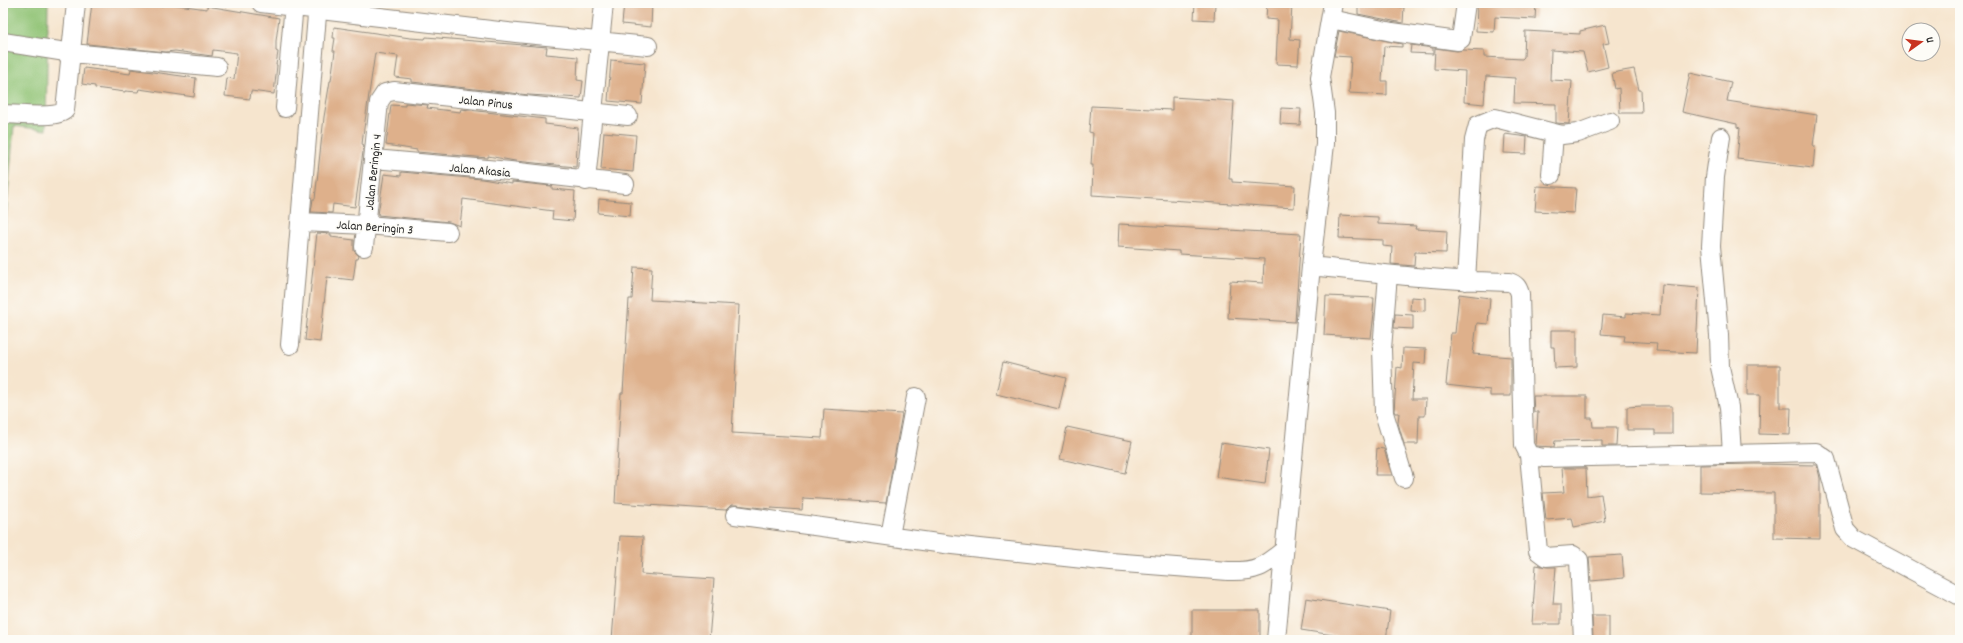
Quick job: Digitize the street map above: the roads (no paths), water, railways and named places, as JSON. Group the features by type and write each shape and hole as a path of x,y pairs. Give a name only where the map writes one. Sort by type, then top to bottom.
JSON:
{"street":[{"path":"3,114 62,113 66,106 76,3"},
{"path":"261,3 393,11 600,42 648,46"},
{"path":"586,181 604,3"},
{"path":"1276,640 1311,266 1325,144 1325,113 1320,77 1332,7 1392,32 1458,41 1460,39 1466,3"},
{"path":"285,108 294,5"},
{"path":"290,345 318,6"},
{"path":"3,42 72,53 216,67"},
{"name":"Jalan Pinus","path":"381,97 394,91 628,116"},
{"name":"Jalan Beringin 4","path":"364,246 379,102 381,97"},
{"path":"1466,281 1474,140 1478,125 1494,118 1562,135 1578,133 1610,121"},
{"path":"1551,175 1554,133"},
{"path":"1720,137 1715,177 1712,246 1720,368 1729,407 1732,454"},
{"name":"Jalan Akasia","path":"374,159 510,171 586,181 625,184"},
{"name":"Jalan Beringin 3","path":"301,222 367,225 448,232"},
{"path":"1311,266 1466,281 1509,282 1518,288 1520,294 1524,445 1529,455 1538,550 1546,557 1574,556 1579,560 1582,640"},
{"path":"1388,274 1382,349 1384,413 1404,478"},
{"path":"890,536 916,397"},
{"path":"1529,455 1544,458 1816,452 1822,455 1830,467 1845,529 1849,534 1862,544 1960,596"},
{"path":"735,515 1033,554 1244,571 1258,569 1284,550"}]}
